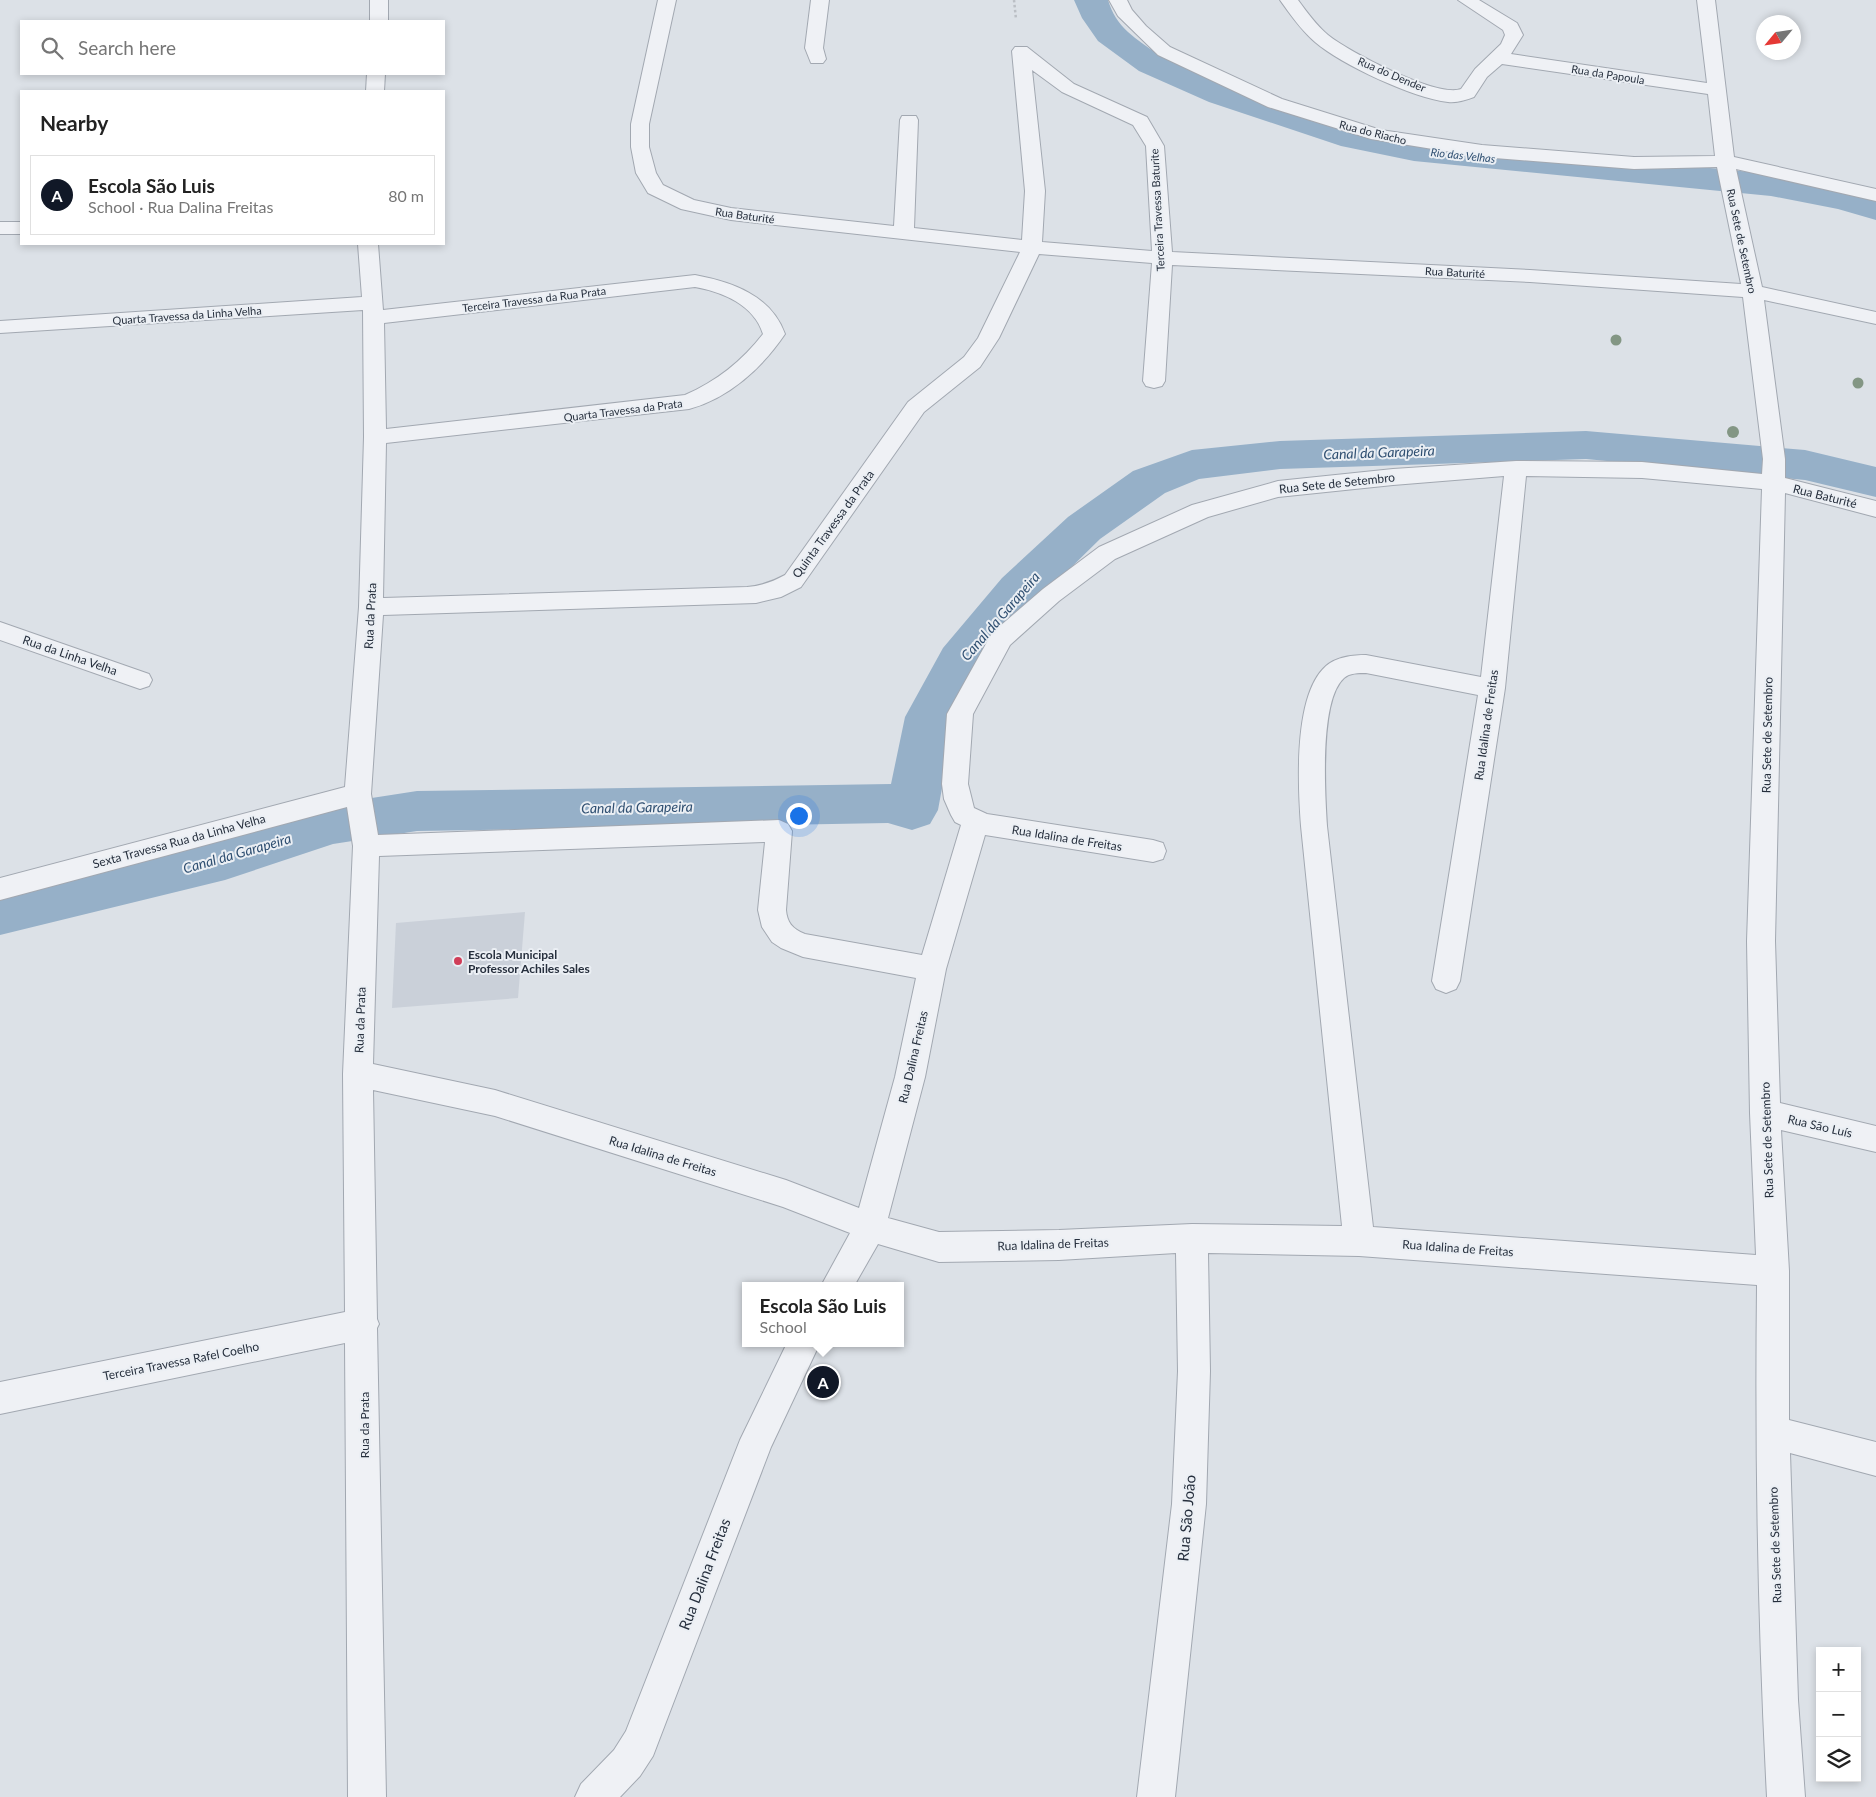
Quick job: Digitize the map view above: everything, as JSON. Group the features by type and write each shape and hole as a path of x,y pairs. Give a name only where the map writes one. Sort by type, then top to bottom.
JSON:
{"street":[{"path":"379,0 379,20"},
{"name":"Rua Baturité","path":"668,0 640,124 640,148 646,173 655,189 688,204 732,214 904,234 1162,258 1530,276 1753,291 1876,318"},
{"path":"817,59 814,48 820,0"},
{"name":"Rua do Riacho","path":"1118,0 1124,12 1140,30 1164,50 1275,103 1378,136 1482,151 1554,155 1634,163 1726,166 1876,195"},
{"name":"Rua do Dender","path":"1289,0 1321,38 1337,49 1380,71 1446,96 1461,96 1468,93 1480,74 1499,58 1512,42 1514,35 1511,26 1467,0"},
{"name":"Rua Sete de Setembro","path":"1706,0 1726,166 1753,291 1774,471 1768,628 1767,762 1761,941 1765,1112 1773,1271 1772,1432 1780,1700 1786,1797"},
{"name":"Terceira Travessa Baturite","path":"1032,247 1034,191 1021,51 1049,75 1068,88 1140,121 1155,146 1162,258 1154,381"},
{"name":"Rua da Papoula","path":"1499,58 1718,90"},
{"path":"375,90 376,75"},
{"path":"904,234 909,120"},
{"path":"0,228 20,228"},
{"name":"Rua da Prata","path":"366,1797 363,1324 358,1074 362,821 371,607 375,437 373,310 368,245"},
{"name":"Quinta Travessa da Prata","path":"371,607 716,595 762,596 776,592 793,581 807,564 916,407 972,362 988,338 1032,247"},
{"name":"Terceira Travessa da Rua Prata","path":"373,310 695,281"},
{"name":"Quarta Travessa da Prata","path":"375,437 689,402 712,392 738,376 761,352 774,334 773,323 764,313 742,296 714,284 695,281"},
{"name":"Quarta Travessa da Linha Velha","path":"0,327 373,310"},
{"name":"Rua Sete de Setembro","path":"978,823 961,811 955,784 960,714 1001,639 1051,595 1107,553 1200,511 1278,489 1393,477 1516,468 1774,471"},
{"name":"Rua Idalina de Freitas","path":"1446,982 1492,688 1516,468"},
{"name":"Rua Baturité","path":"1774,471 1876,509"},
{"name":"Rua da Linha Velha","path":"0,631 140,680"},
{"path":"1359,1241 1333,1015 1312,797 1314,723 1324,690 1336,669 1348,664 1366,664 1492,688"},
{"name":"Sexta Travessa Rua da Linha Velha","path":"0,889 362,821 779,831 771,910 776,929 783,937 803,945 932,970"},
{"name":"Rua Idalina de Freitas","path":"978,823 1153,851"},
{"name":"Rua Dalina Freitas","path":"839,1282 870,1227 910,1077 932,970 978,823"},
{"name":"Rua Idalina de Freitas","path":"358,1074 459,1094 520,1110 786,1194 870,1227 939,1246 1060,1245 1192,1238 1359,1241 1773,1271"},
{"name":"Rua São Luís","path":"1765,1112 1876,1139"},
{"name":"Rua São João","path":"1156,1797 1189,1504 1194,1372 1192,1238"},
{"name":"Terceira Travessa Rafel Coelho","path":"0,1398 363,1324"},
{"name":"Rua Dalina Freitas","path":"594,1797 627,1763 640,1743 757,1440 802,1347"},
{"path":"1772,1432 1876,1459"}],"shaded area":[{"name":"Escola Municipal Professor Achiles Sales","path":"525,912 518,998 392,1008 396,923"}],"waterway":[{"name":"Rio das Velhas","path":"1091,0 1099,18 1110,34 1135,54 1168,73 1222,95 1315,127 1354,138 1414,150 1771,185 1846,199 1876,209"},
{"name":"Canal da Garapeira","path":"0,913 225,859 333,824 417,811 888,803 912,810 930,717 960,660 1019,590 1084,528 1149,482 1192,465 1280,455 1586,445 1805,465 1876,482"}],"place":[{"name":"Escola Municipal Professor Achiles Sales","path":"458,961"},
{"name":"Escola São Luis","path":"823,1382"}]}
